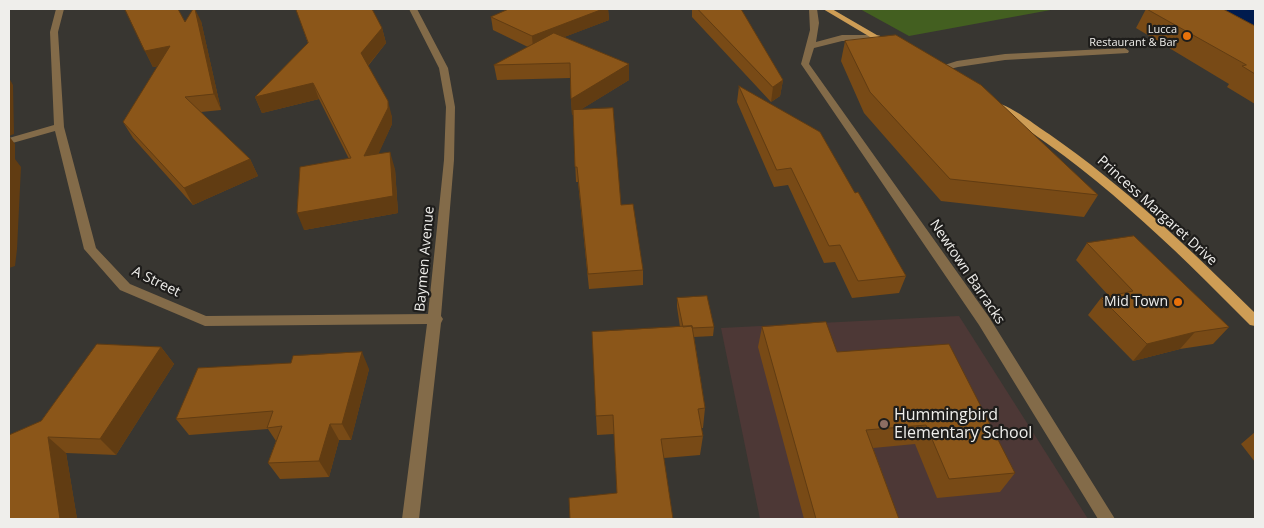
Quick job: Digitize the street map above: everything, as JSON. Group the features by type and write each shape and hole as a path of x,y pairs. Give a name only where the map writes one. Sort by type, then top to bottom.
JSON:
{"main road":[{"path":"827,9 902,52"},
{"path":"930,68 952,80"},
{"name":"Princess Margaret Drive","path":"986,100 1012,114 1092,170 1142,212 1255,321"}],"street":[{"name":"A Street","path":"60,9 54,32 59,127 90,249 125,287 205,321 436,320"},
{"name":"Baymen Avenue","path":"411,519 436,320 449,156 450,112 446,78 434,47 413,9"},
{"name":"Newtown Barracks","path":"812,9 816,31 805,64 984,321 1107,519"},
{"path":"810,46 842,38 879,38"},
{"path":"930,68 994,57 1126,51"},
{"path":"9,141 59,127"}],"shaded area":[{"name":"Hummingbird Elementary School","path":"959,316 1088,519 760,519 721,328"}],"green space":[{"path":"860,9 1056,9 909,36"}],"water":[{"path":"1176,9 1255,9 1255,42"}],"building":[{"path":"125,9 178,9 185,22 193,9 195,9 214,94 185,97 250,159 184,188 123,122 170,46 145,51"},
{"path":"296,9 372,9 382,28 361,53 388,101 388,108 364,156 390,152 393,196 297,213 300,167 351,158 313,83 255,97 308,43"},
{"path":"509,9 603,9 532,36 491,17"},
{"path":"698,9 741,9 783,80 773,87"},
{"path":"1147,9 1223,9 1255,26 1255,74 1242,66 1246,65"},
{"path":"554,33 629,64 571,99 570,63 494,65"},
{"path":"896,35 981,85 1098,195 950,179 870,92 845,41"},
{"path":"739,86 820,132 855,193 858,192 906,276 858,281 840,245 829,246 791,168 777,170"},
{"path":"613,108 621,205 633,204 643,270 588,274 577,167 575,167 573,110"},
{"path":"1134,236 1229,327 1195,332 1147,344 1101,298 1133,291 1087,243"},
{"path":"707,296 714,327 683,327 677,298"},
{"path":"826,322 837,352 949,344 1015,473 949,479 926,425 866,430 899,519 816,519 762,327"},
{"path":"692,326 705,408 698,409 703,436 661,439 673,519 570,519 569,498 617,493 613,415 596,416 592,332"},
{"path":"97,344 161,347 100,439 48,437 60,519 9,519 9,435 41,421"},
{"path":"362,352 342,424 330,424 319,461 268,463 282,426 267,428 273,411 176,419 198,368 291,363 293,356"}],"place":[{"name":"Lucca Restaurant & Bar","path":"1187,36"},
{"name":"Mid Town","path":"1178,302"},
{"name":"Hummingbird Elementary School","path":"884,424"}]}
